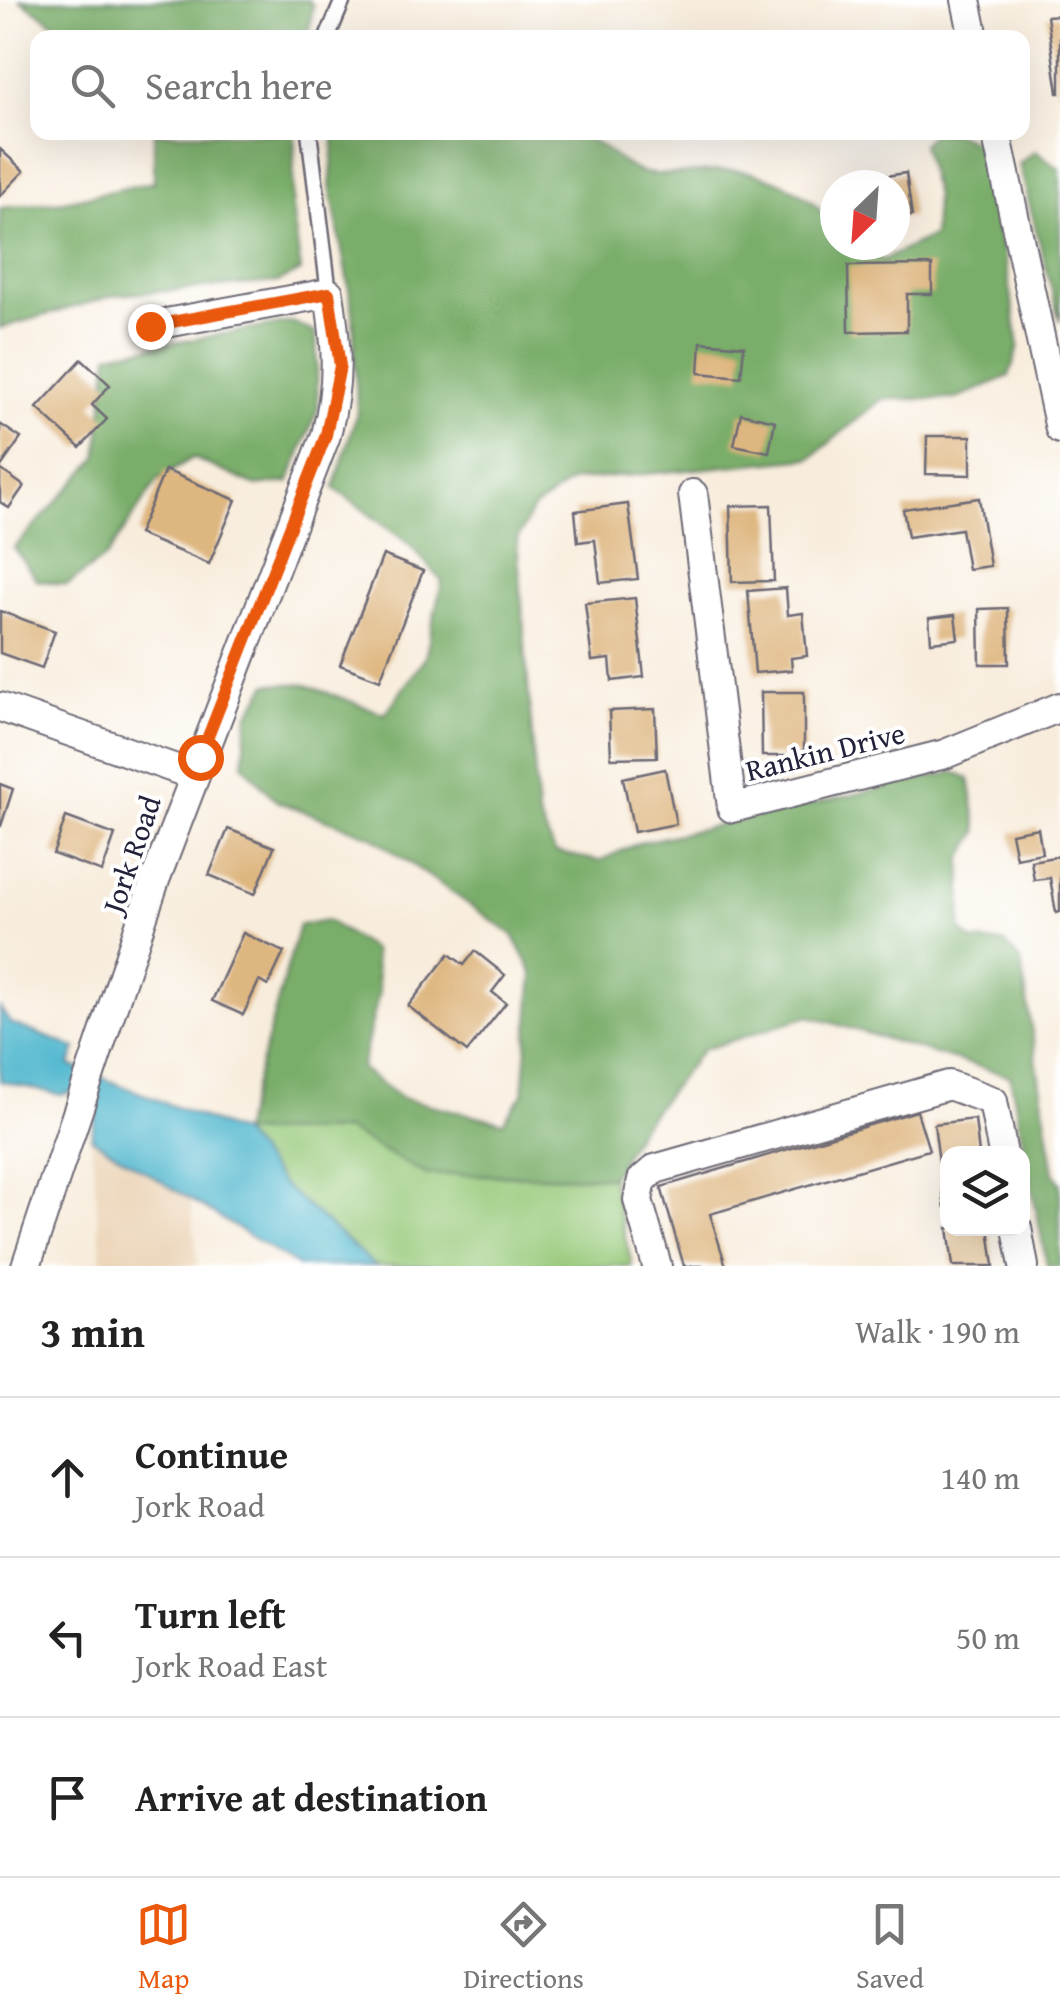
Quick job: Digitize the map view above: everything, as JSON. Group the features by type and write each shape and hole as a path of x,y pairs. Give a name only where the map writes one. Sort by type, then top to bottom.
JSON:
{"street":[{"path":"966,0 972,30"},
{"path":"998,140 1060,429"},
{"path":"150,326 329,293"},
{"name":"Jork Road","path":"26,1266 193,775 326,435 340,366 329,293"},
{"name":"Rankin Drive","path":"694,494 732,808 945,754 1060,707"},
{"path":"0,707 193,775"},
{"path":"657,1266 638,1200 642,1180 656,1168 949,1085 993,1101 1001,1146"},
{"path":"1018,1236 1024,1266"}],"lane":[{"path":"331,30 343,0"},
{"path":"311,140 329,293"}],"shaded area":[{"path":"91,1138 190,1196 198,1266 102,1266"}],"green space":[{"path":"20,0 308,0 313,5 309,30 64,30"},
{"path":"154,140 295,140 292,208 301,271 278,282 116,295 0,328 0,208 64,201 154,182"},
{"path":"334,140 590,140 629,167 647,173 732,170 765,176 798,192 820,211 820,260 910,260 910,247 933,236 935,196 922,144 926,140 976,143 1006,264 1019,346 1009,376 956,399 882,399 811,458 572,481 532,510 517,540 538,815 555,852 599,861 639,843 954,772 969,778 978,832 962,858 961,930 972,941 1005,943 1021,962 1054,1173 1060,1183 1060,1266 1047,1266 1030,1179 1030,1146 1024,1146 1010,1076 809,1016 702,1050 639,1129 611,1177 426,1174 346,1130 241,1133 299,925 327,920 373,950 379,992 361,1069 401,1098 503,1122 523,1094 533,973 513,935 371,836 276,801 243,764 248,715 268,684 304,684 385,714 425,658 442,581 408,543 334,488 357,412 353,311 330,186"},
{"path":"1035,151 1060,169 1060,322 1019,164"},
{"path":"292,322 316,333 318,408 289,482 256,486 193,458 159,478 107,556 67,585 37,580 14,548 97,458 109,354"},
{"path":"346,1130 426,1174 611,1177 632,1266 375,1266 284,1186 241,1133"}],"water":[{"path":"0,1008 10,1023 76,1048 70,1065 241,1133 284,1186 375,1266 298,1266 91,1138 99,1105 70,1092 61,1095 0,1081"}],"building":[{"path":"1060,15 1060,93 1058,93 1047,16"},
{"path":"0,149 24,171 0,196"},
{"path":"932,265 932,294 907,294 907,331 849,332 848,266"},
{"path":"701,342 744,346 741,377 699,373"},
{"path":"82,359 110,385 92,405 107,419 80,448 37,408"},
{"path":"741,413 775,421 769,452 734,445"},
{"path":"0,424 21,438 0,468"},
{"path":"927,436 971,436 971,475 926,474"},
{"path":"0,469 24,486 9,508 0,502"},
{"path":"165,470 236,500 209,564 138,534"},
{"path":"979,498 990,566 968,569 961,529 908,537 903,509"},
{"path":"628,504 638,579 600,583 595,540 578,542 575,511"},
{"path":"771,505 774,581 732,582 730,506"},
{"path":"383,555 423,571 380,680 340,665"},
{"path":"786,588 788,615 803,613 807,656 791,658 792,670 755,673 748,591"},
{"path":"635,598 644,677 612,681 610,659 592,661 585,603"},
{"path":"1008,608 1009,664 980,664 979,609"},
{"path":"0,611 55,631 42,668 0,653"},
{"path":"955,615 958,639 931,642 929,618"},
{"path":"761,692 804,692 804,756 762,756"},
{"path":"655,709 657,757 611,758 609,711"},
{"path":"665,769 676,824 634,832 623,778"},
{"path":"0,784 13,789 1,826 0,826"},
{"path":"66,817 115,835 102,872 53,854"},
{"path":"1038,828 1042,853 1016,858 1011,833"},
{"path":"228,829 274,847 255,894 209,875"},
{"path":"1060,856 1060,912 1056,913 1050,878 1034,880 1031,861"},
{"path":"243,933 284,952 268,986 259,981 243,1015 212,1001"},
{"path":"475,951 505,975 492,992 506,1003 467,1052 408,1006 449,954 464,965"},
{"path":"917,1111 929,1150 710,1214 726,1266 684,1266 661,1187"},
{"path":"975,1119 978,1146 940,1146 940,1170 934,1124"},
{"path":"949,1236 990,1236 994,1266 953,1266"}],"route":[{"path":"150,326 329,293 340,366 326,435 200,757"}]}
